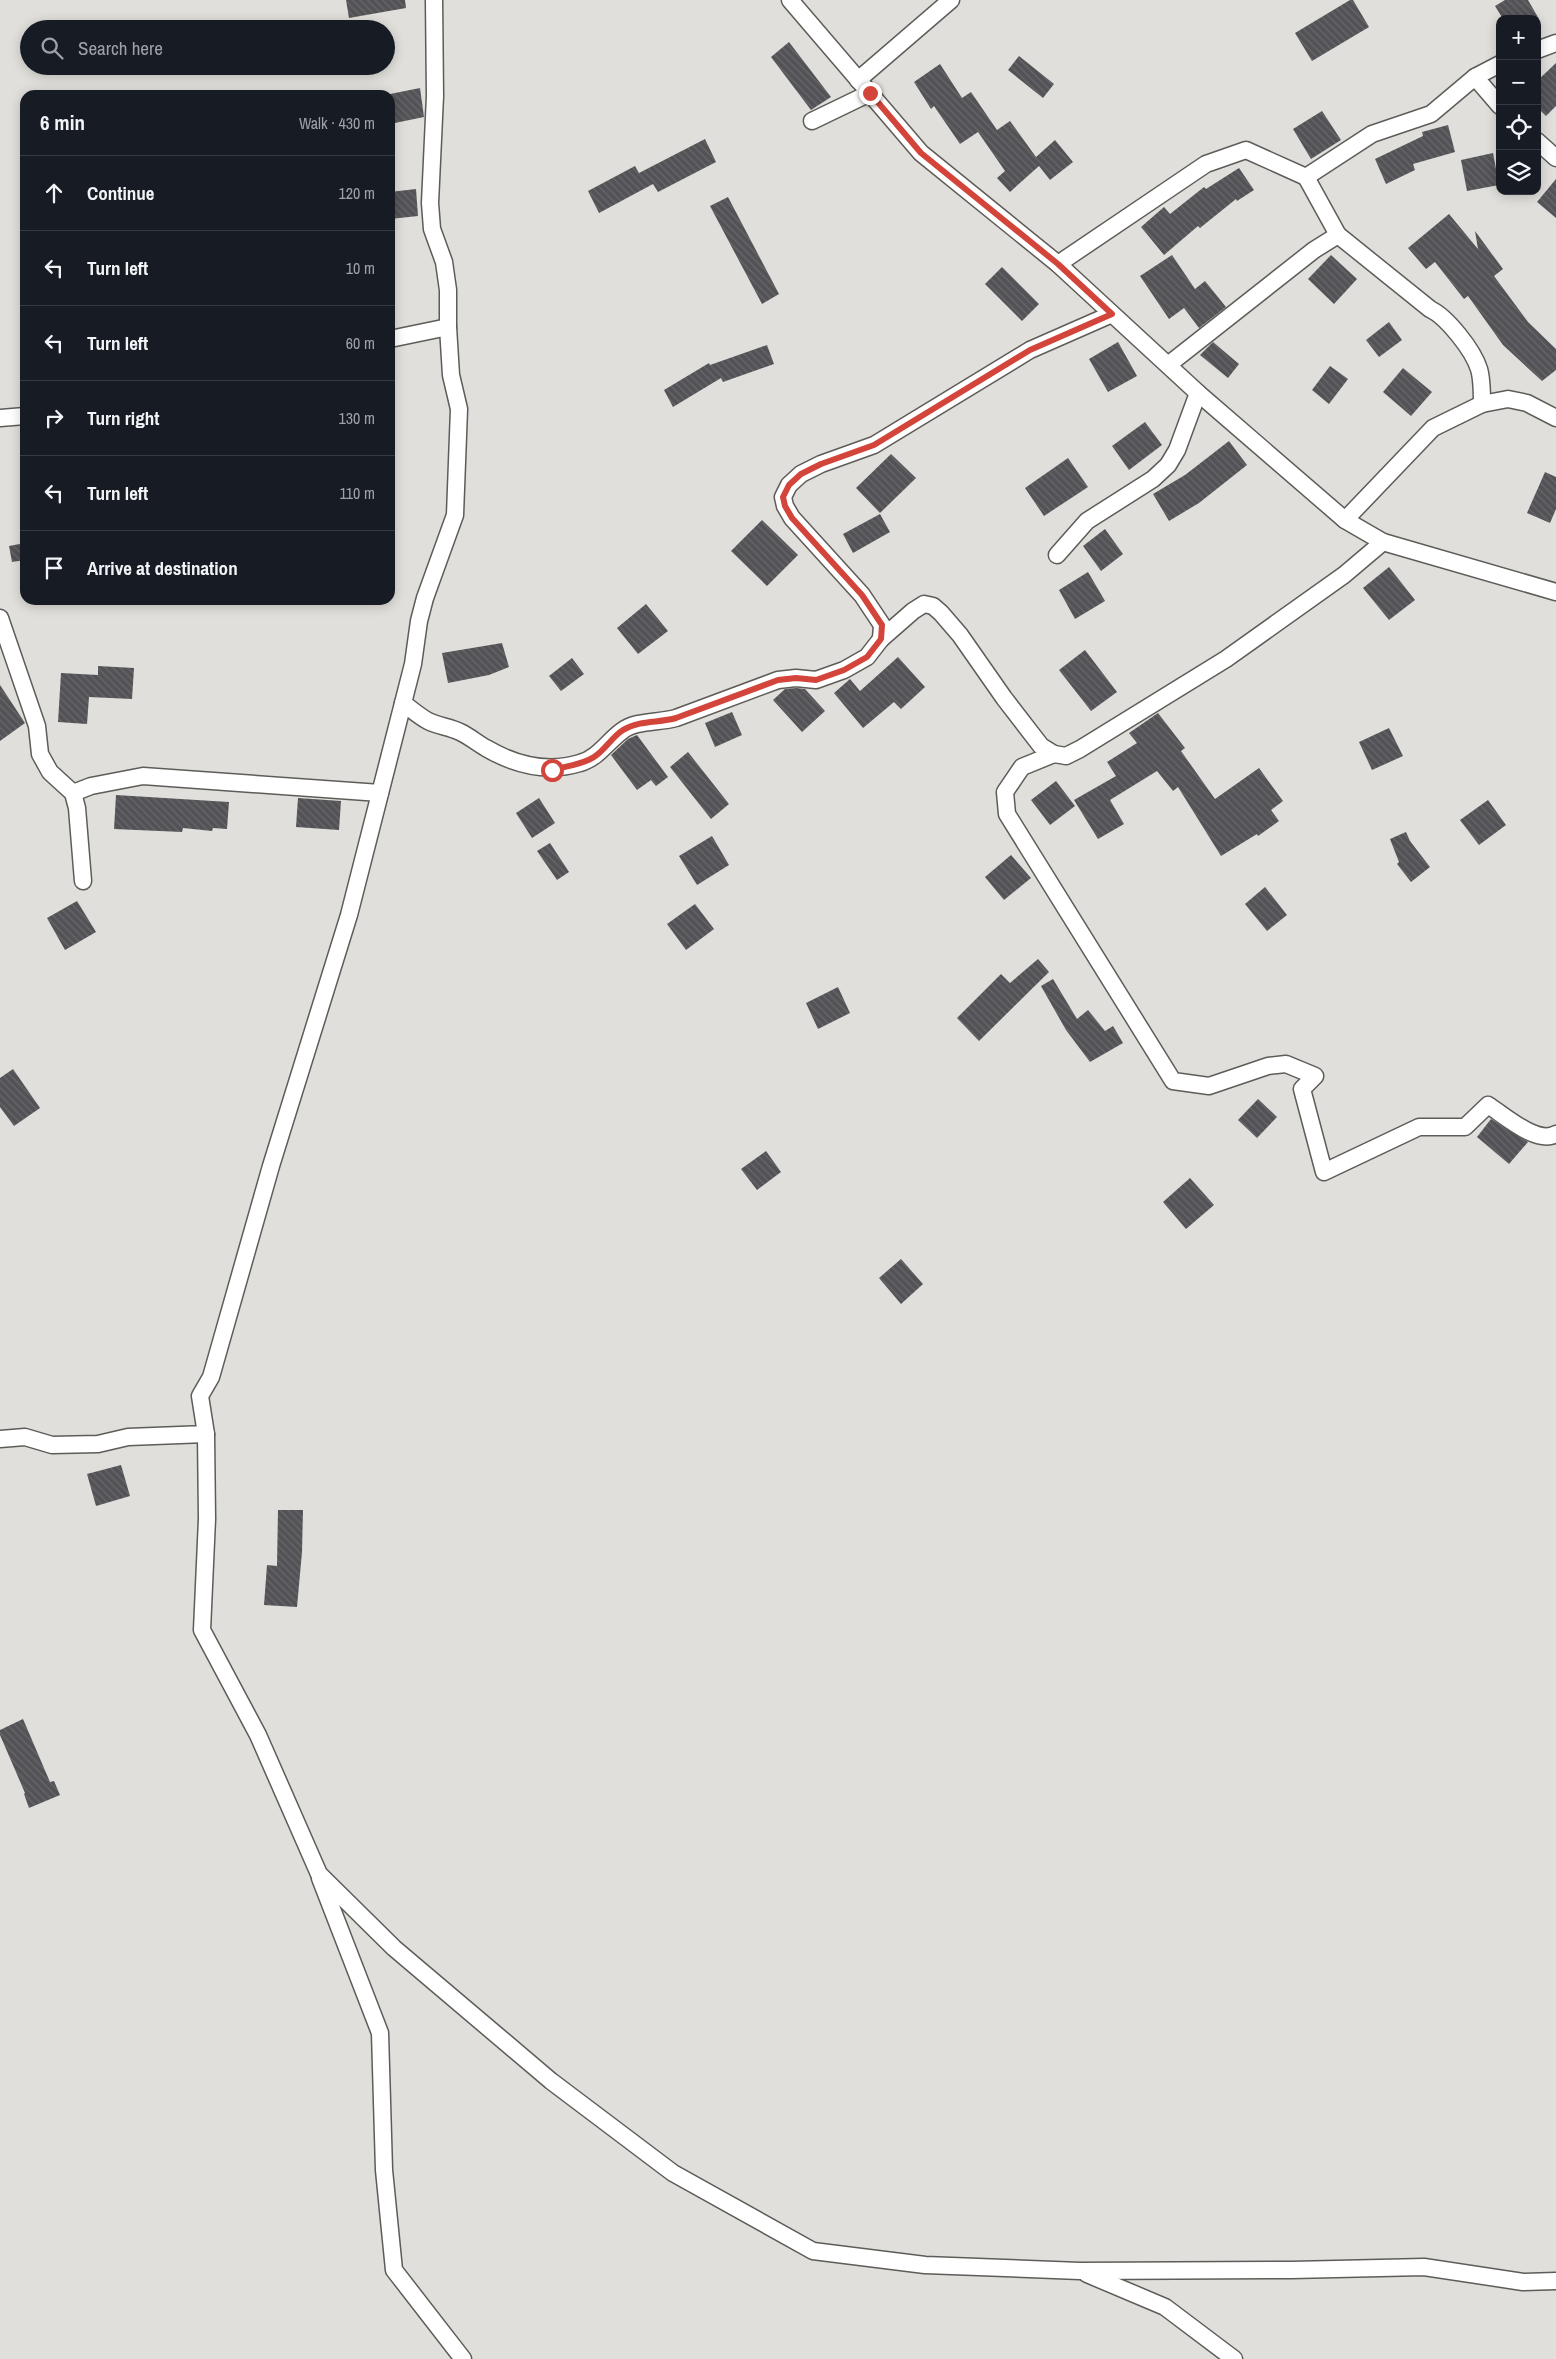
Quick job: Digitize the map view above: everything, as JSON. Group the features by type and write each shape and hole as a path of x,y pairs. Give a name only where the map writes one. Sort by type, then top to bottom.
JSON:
{"street":[{"path":"434,0 435,96 430,203 432,229 444,262 448,290 451,375 459,409 455,515 425,598 419,621 413,664 350,915 271,1166 211,1376 200,1396 206,1434 207,1519 202,1630 258,1735 319,1874 380,2033 384,2170 394,2270 464,2359"},
{"path":"790,0 921,153 1058,264 1198,393 1346,520 1383,542 1556,592"},
{"path":"858,80 950,0"},
{"path":"1541,49 1556,43"},
{"path":"1306,177 1372,134 1431,114 1476,77 1496,66"},
{"path":"1476,77 1499,105"},
{"path":"812,122 870,93"},
{"path":"1541,145 1556,158"},
{"path":"1058,264 1206,164 1246,150 1306,177 1338,235 1430,309 1442,315 1474,357 1480,370 1482,404"},
{"path":"1168,365 1314,250 1338,235"},
{"path":"881,639 882,625 862,595 788,512 783,497 789,485 801,474 821,464 874,445 1030,350 1112,314"},
{"path":"395,338 448,327"},
{"path":"1057,555 1087,522 1153,479 1168,465 1178,450 1198,393"},
{"path":"1346,520 1433,428 1482,404 1508,399 1527,404 1556,418"},
{"path":"0,418 20,416"},
{"path":"403,703 427,720 460,732 506,758 534,767 552,770 581,763 594,757 622,730 632,726 643,723 659,723 676,718 778,680 796,678 816,680 844,670 867,657 881,639 912,611 924,604 933,606 960,635 1004,698 1041,746 1054,754 1066,756 1080,750 1226,658 1344,575 1383,542"},
{"path":"0,618 37,726 40,754 50,772 73,793 77,808 83,881"},
{"path":"1054,754 1022,767 1004,792 1007,814 1173,1081 1209,1086 1268,1066 1286,1064 1315,1076 1302,1089 1324,1172 1419,1127 1465,1126 1488,1105 1536,1136 1553,1136 1556,1134"},
{"path":"73,793 91,786 142,776 380,793"},
{"path":"0,1438 24,1437 52,1445 98,1444 128,1437 206,1434"},
{"path":"319,1874 394,1948 551,2081 673,2173 813,2251 925,2265 1080,2271 1424,2267 1523,2282 1556,2281"},
{"path":"1080,2271 1165,2307 1234,2359"}],"building":[{"path":"346,0 405,0 406,8 349,18"},
{"path":"1353,0 1369,27 1312,61 1295,33"},
{"path":"1505,0 1528,0 1537,15 1501,15 1495,6"},
{"path":"789,42 831,97 811,110 771,57"},
{"path":"1019,56 1054,84 1043,98 1008,70"},
{"path":"1556,63 1556,106 1546,116 1541,111 1541,77"},
{"path":"940,64 962,98 971,92 997,130 1010,121 1036,157 1055,140 1073,162 1050,180 1039,166 1010,192 997,178 1005,171 978,132 960,144 934,106 931,109 914,82"},
{"path":"420,88 424,117 395,123 395,93"},
{"path":"1322,111 1341,140 1311,159 1293,129"},
{"path":"1448,125 1455,152 1413,164 1415,170 1386,184 1375,159 1423,136 1422,132"},
{"path":"705,139 716,162 658,192 653,184 599,213 588,191 635,166 639,173"},
{"path":"1493,153 1496,169 1496,186 1467,191 1461,160"},
{"path":"1239,168 1254,190 1237,201 1236,199 1200,228 1198,226 1164,255 1141,227 1164,207 1170,214 1204,187 1206,189"},
{"path":"1556,179 1556,218 1537,202"},
{"path":"416,189 418,216 395,218 395,191"},
{"path":"728,197 779,294 762,304 710,206"},
{"path":"1449,214 1478,249 1475,231 1503,269 1494,276 1528,322 1556,349 1556,370 1542,381 1503,345 1468,296 1464,299 1435,262 1426,269 1408,248"},
{"path":"1172,255 1195,289 1205,281 1226,307 1199,328 1184,308 1169,319 1140,276"},
{"path":"1331,255 1357,279 1334,304 1308,279"},
{"path":"1002,267 1039,304 1022,321 985,284"},
{"path":"1389,322 1402,340 1379,357 1366,340"},
{"path":"1118,342 1137,376 1108,392 1089,359"},
{"path":"1213,342 1239,364 1228,378 1200,355"},
{"path":"767,345 774,364 723,382 721,378 673,407 664,390 709,363 710,365"},
{"path":"1330,366 1348,379 1329,404 1312,390"},
{"path":"1403,368 1432,392 1411,416 1383,392"},
{"path":"1145,422 1162,445 1129,470 1112,446"},
{"path":"1229,441 1247,465 1199,503 1169,521 1153,494 1185,475"},
{"path":"891,454 916,478 880,513 856,488"},
{"path":"1068,458 1088,487 1044,516 1025,488"},
{"path":"1545,472 1556,477 1556,509 1550,523 1527,513"},
{"path":"880,514 890,532 853,553 843,534"},
{"path":"762,520 798,555 767,586 731,551"},
{"path":"1105,529 1123,554 1101,571 1083,546"},
{"path":"20,544 20,561 12,562 9,546"},
{"path":"1389,567 1415,600 1389,620 1363,588"},
{"path":"1088,572 1105,601 1075,619 1059,590"},
{"path":"646,604 668,631 638,654 617,628"},
{"path":"502,643 509,667 489,675 448,683 442,653"},
{"path":"1085,650 1117,692 1091,711 1059,670"},
{"path":"898,657 925,687 901,709 894,702 863,728 834,693 850,679 860,691"},
{"path":"572,658 584,674 561,691 549,676"},
{"path":"98,666 134,668 132,699 89,697 87,724 58,722 61,673 98,675"},
{"path":"0,685 25,723 0,741"},
{"path":"785,689 805,689 825,711 802,732 773,700"},
{"path":"732,712 742,735 715,747 705,723"},
{"path":"1158,713 1185,748 1181,751 1215,799 1259,768 1283,801 1271,810 1279,821 1258,836 1257,834 1221,856 1178,787 1173,791 1157,771 1110,800 1124,824 1098,839 1074,800 1116,776 1107,762 1137,743 1129,733"},
{"path":"1389,728 1403,756 1372,770 1359,742"},
{"path":"637,735 668,777 656,786 651,780 637,790 611,755 628,739"},
{"path":"688,752 729,804 711,819 670,767"},
{"path":"1056,781 1075,806 1050,825 1031,800"},
{"path":"116,795 229,802 227,829 213,828 212,831 183,828 182,832 114,829"},
{"path":"298,798 341,801 339,830 296,827"},
{"path":"539,798 555,823 532,838 516,813"},
{"path":"1488,800 1506,825 1479,845 1460,820"},
{"path":"1406,832 1410,841 1430,867 1411,882 1397,864 1399,862 1390,839"},
{"path":"712,836 729,865 697,885 679,856"},
{"path":"550,843 569,872 557,880 537,851"},
{"path":"1011,855 1031,878 1004,900 985,877"},
{"path":"1265,887 1287,915 1267,931 1245,904"},
{"path":"77,901 96,932 65,950 47,918"},
{"path":"695,904 714,929 686,950 667,924"},
{"path":"1038,959 1049,972 979,1041 957,1018 1001,974 1010,983"},
{"path":"1053,979 1077,1019 1088,1010 1105,1031 1113,1026 1123,1043 1090,1062 1066,1030 1041,986"},
{"path":"838,987 850,1013 818,1029 806,1003"},
{"path":"13,1069 40,1108 14,1126 0,1107 0,1078"},
{"path":"1258,1099 1277,1117 1257,1138 1238,1120"},
{"path":"1491,1119 1528,1142 1509,1164 1477,1137"},
{"path":"766,1151 781,1172 757,1190 741,1169"},
{"path":"1190,1178 1214,1205 1186,1229 1163,1202"},
{"path":"901,1259 923,1284 901,1304 879,1278"},
{"path":"121,1465 130,1496 96,1506 87,1474"},
{"path":"278,1510 303,1510 302,1552 297,1607 264,1605 267,1565 277,1566"},
{"path":"23,1719 50,1782 54,1781 60,1795 29,1808 25,1793 0,1735 0,1730"}],"route":[{"path":"552,770 581,763 594,757 622,730 632,726 643,723 659,723 676,718 778,680 796,678 816,680 844,670 867,657 881,639 882,625 862,595 792,518 785,506 783,497 789,485 801,474 821,464 874,445 1030,350 1112,314 1058,264 921,153 870,93"}]}
